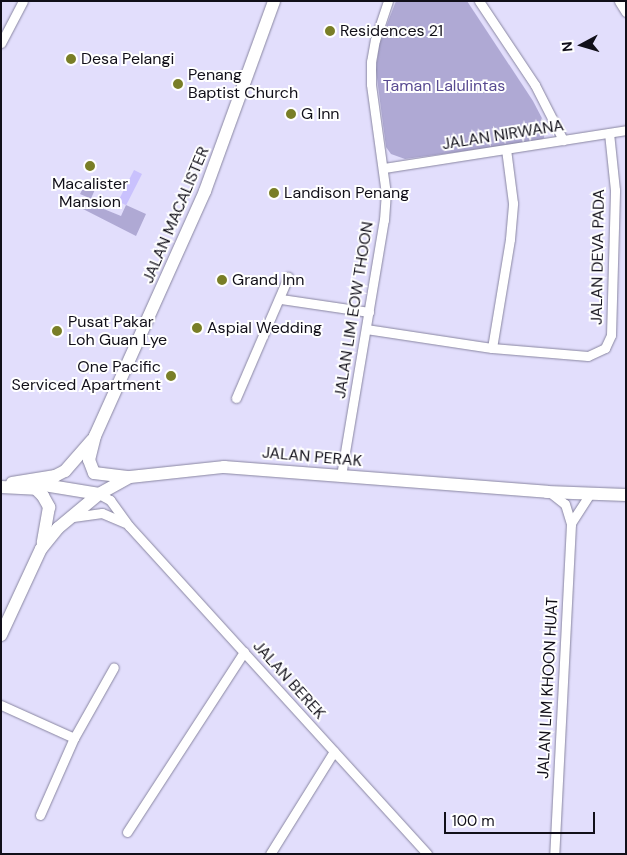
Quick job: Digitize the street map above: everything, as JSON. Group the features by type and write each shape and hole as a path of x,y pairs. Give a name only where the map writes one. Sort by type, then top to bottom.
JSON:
{"main road":[{"name":"JALAN MACALISTER","path":"95,436 204,191 274,1"},
{"path":"95,436 89,460 94,473 130,478"},
{"path":"5,484 55,476 65,471 95,436"},
{"name":"JALAN PERAK","path":"99,494 130,478 224,467 547,492 626,495"},
{"path":"5,484 65,486 99,494"},
{"path":"1,635 41,549 49,520 49,508 43,496 36,489 5,484"},
{"path":"41,549 67,519 99,494"}],"street":[{"path":"1,43 23,1"},
{"name":"JALAN LIM EOW THOON","path":"342,476 384,220 384,168 371,84 371,62 374,40 388,1"},
{"path":"479,1 535,85 563,140"},
{"path":"619,1 626,12"},
{"name":"JALAN NIRWANA","path":"384,168 626,130"},
{"name":"JALAN DEVA PADA","path":"366,329 492,348 588,356 610,344 615,190 609,133"},
{"path":"492,348 510,239 513,203 506,149"},
{"path":"236,398 281,299 288,277"},
{"path":"281,299 369,312"},
{"name":"JALAN LIM KHOON HUAT","path":"547,492 565,504 571,524 554,854"},
{"name":"JALAN BEREK","path":"99,494 110,500 129,526 428,854"},
{"name":"JALAN LIM KHOON HUAT","path":"571,524 590,494"},
{"name":"JALAN BEREK","path":"67,519 102,513 129,526"},
{"path":"127,832 244,652"},
{"path":"40,815 74,738 114,667"},
{"path":"1,705 74,738"},
{"path":"270,854 334,751"}],"green space":[{"name":"Taman Lalulintas","path":"396,1 467,1 533,101 545,124 544,138 540,141 405,159 391,154 386,147 376,70 379,45"},
{"path":"91,181 97,185 89,203 121,216 126,205 146,214 136,236 83,209 87,197 80,194 86,182"}],"shaded area":[{"path":"134,170 142,174 126,205 118,201"}],"place":[{"name":"Residences 21","path":"330,31"},
{"name":"Desa Pelangi","path":"71,59"},
{"name":"Penang Baptist Church","path":"178,84"},
{"name":"G Inn","path":"291,114"},
{"name":"Macalister Mansion","path":"90,166"},
{"name":"Landison Penang","path":"274,193"},
{"name":"Grand Inn","path":"222,280"},
{"name":"Aspial Wedding","path":"197,328"},
{"name":"Pusat Pakar Loh Guan Lye","path":"57,331"},
{"name":"One Pacific Serviced Apartment","path":"171,376"}]}
